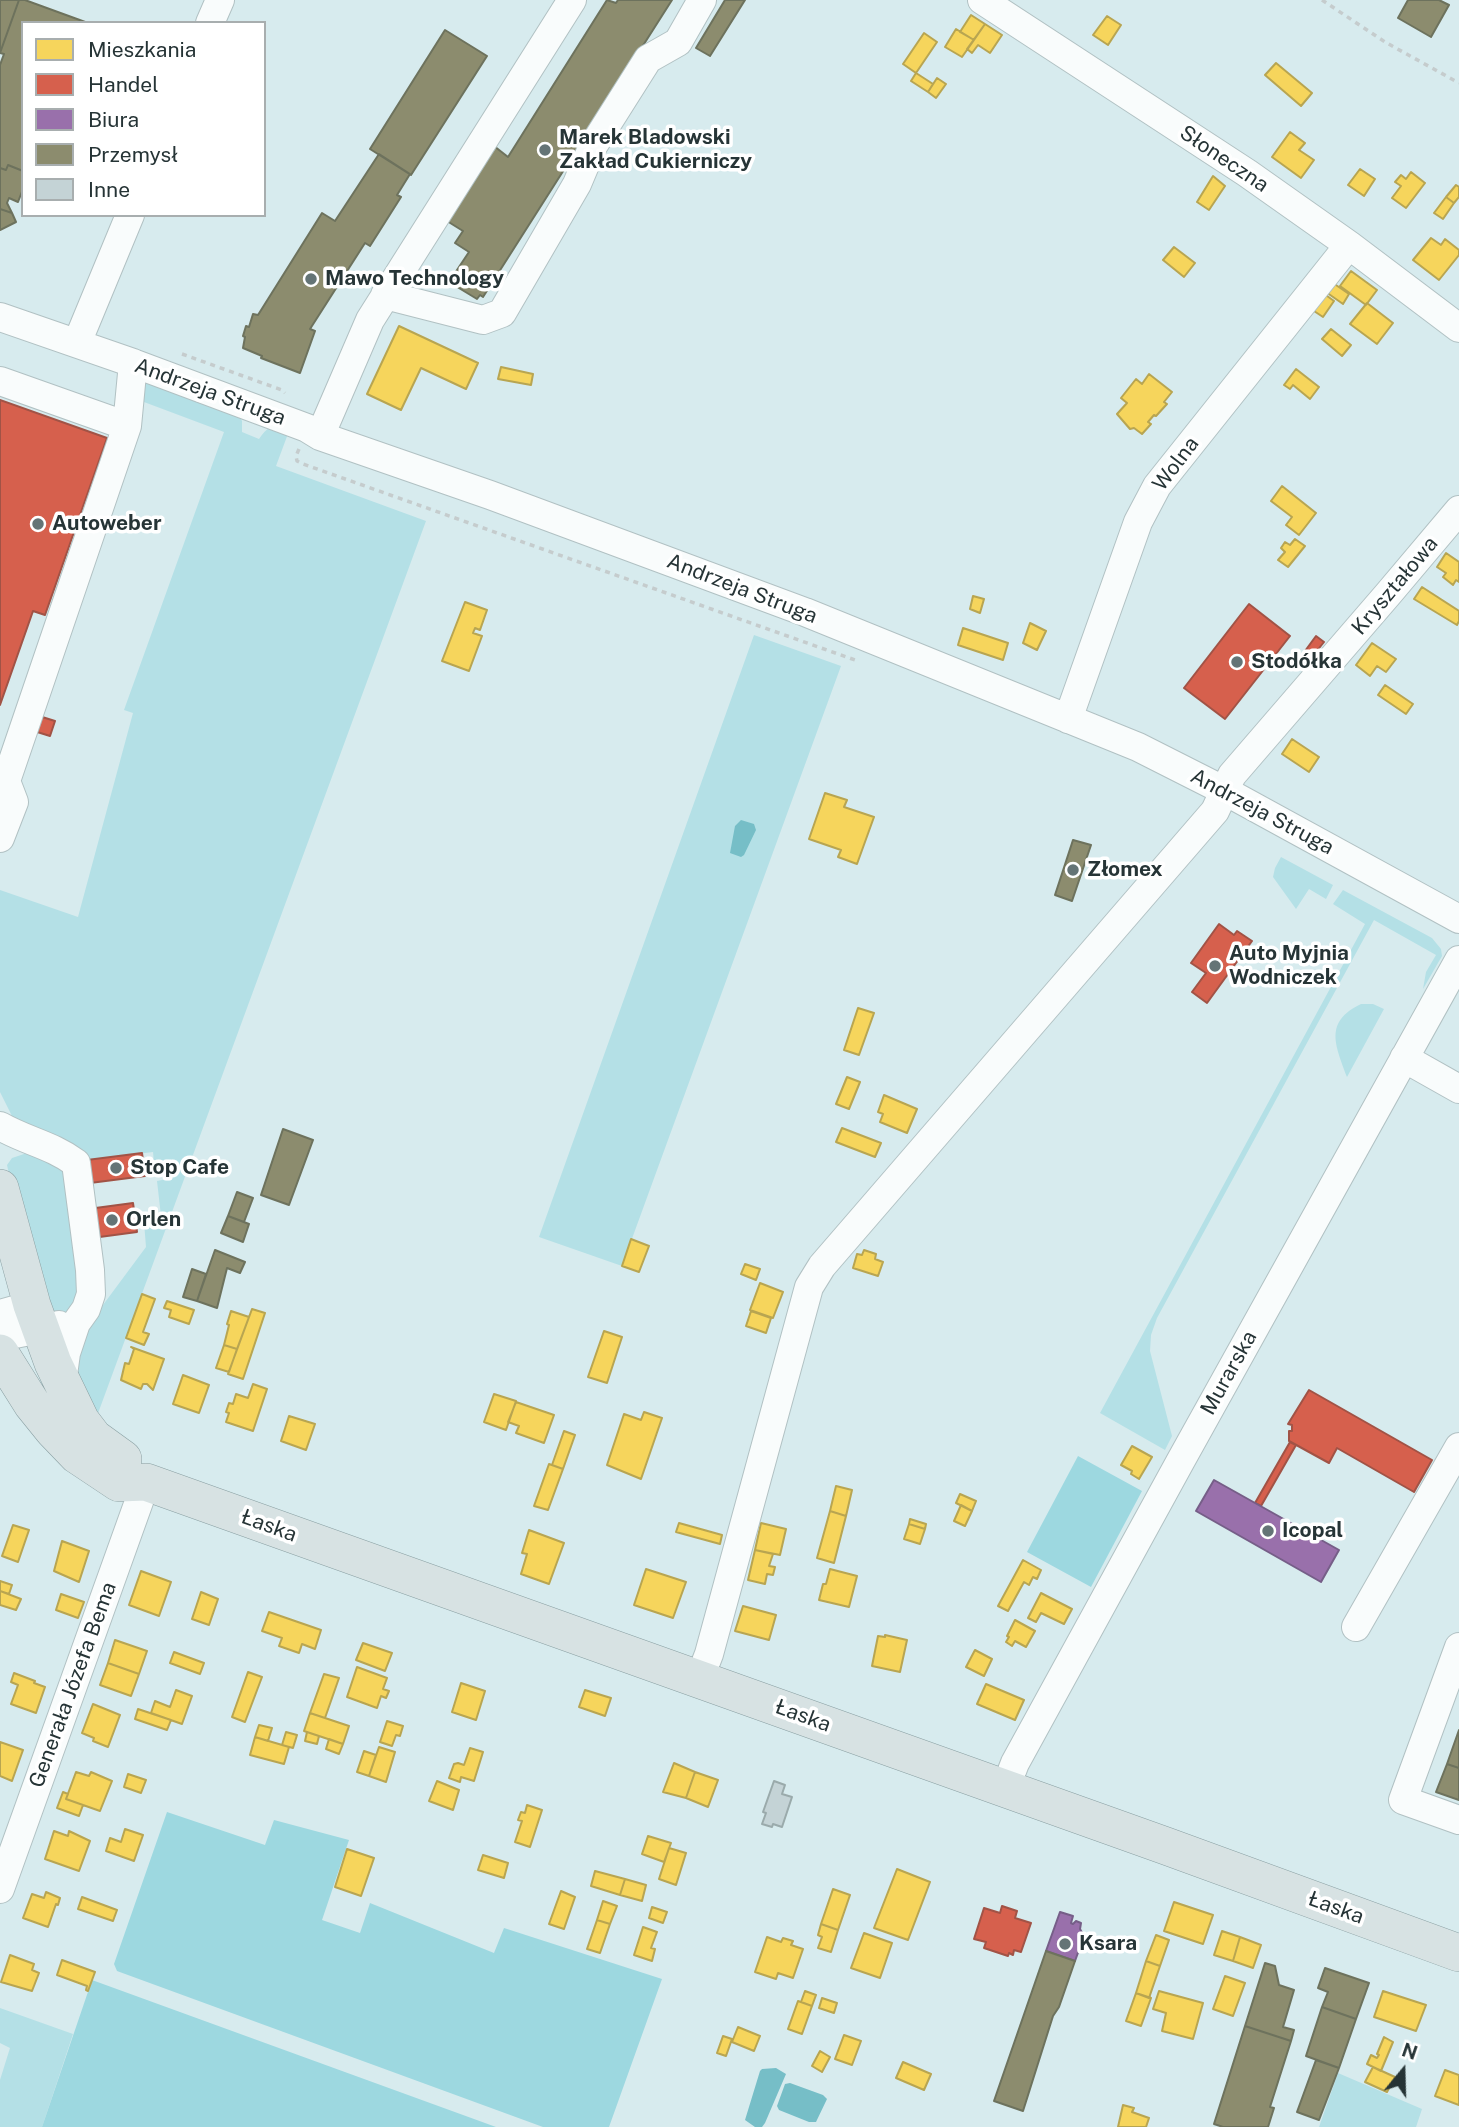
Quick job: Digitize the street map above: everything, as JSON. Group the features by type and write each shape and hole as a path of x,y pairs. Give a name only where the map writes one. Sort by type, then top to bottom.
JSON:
{"main road":[{"name":"Łaska","path":"0,1188 24,1316 81,1421 94,1438 127,1461 146,1482"},
{"name":"Łaska","path":"0,1353 53,1430 77,1455 119,1483 146,1482 1459,1953"}],"street":[{"path":"211,21 220,0"},
{"path":"320,436 370,320 572,0"},
{"path":"385,295 483,320 502,313 577,184 593,146 648,58 678,42 702,0"},
{"name":"Słoneczna","path":"982,0 1247,173 1459,328"},
{"path":"77,343 129,217"},
{"name":"Wolna","path":"1068,719 1138,522 1157,486 1349,245"},
{"name":"Andrzeja Struga","path":"0,317 133,363 307,428 320,436 490,495 805,612 1138,747 1225,791 1459,919"},
{"path":"0,838 14,802 3,780 127,426 133,363"},
{"path":"0,381 127,426"},
{"name":"Kryształowa","path":"699,1679 709,1654 809,1287 822,1266 1215,811 1232,775 1459,510"},
{"name":"Murarska","path":"1005,1789 1015,1763 1459,960"},
{"path":"1404,1058 1459,1088"},
{"path":"0,1126 59,1151 76,1163 91,1294 86,1309 76,1323 66,1353 62,1382"},
{"path":"0,1337 24,1316 76,1323"},
{"path":"1356,1627 1459,1447"},
{"name":"Generała Józefa Bema","path":"0,1889 146,1482"},
{"path":"1459,1647 1403,1800 1459,1820"}],"path":[{"path":"1322,0 1385,42 1459,83"}],"shaded area":[{"path":"150,380 239,415 242,432 259,439 266,430 272,428 289,431 276,466 426,521 97,1416 73,1372 77,1340 146,1247 144,1222 159,1220 161,1216 157,1181 167,1179 167,1173 155,1174 153,1152 87,1160 14,1120 0,1092 0,890 78,917 133,713 124,710 224,432 136,399 139,387"},
{"path":"754,635 841,666 622,1266 539,1237"},
{"path":"741,820 754,824 756,830 741,857 730,853 735,826"},
{"path":"1281,857 1333,885 1326,899 1309,889 1296,909 1273,877"},
{"path":"1343,890 1432,938 1441,949 1442,956 1423,989 1426,972 1436,955 1374,920 1157,1318 1151,1335 1150,1351 1172,1436 1165,1450 1100,1413 1365,924 1333,904"},
{"path":"1361,1004 1373,1004 1384,1009 1347,1077 1337,1045 1337,1027 1349,1011"},
{"path":"27,1153 65,1169 82,1288 68,1315 51,1319 7,1165 12,1158"},
{"path":"1078,1456 1142,1491 1091,1587 1027,1552"},
{"path":"167,1812 265,1845 274,1820 349,1840 322,1920 360,1933 370,1903 494,1953 504,1928 662,1979 609,2127 543,2127 117,1971 114,1964"},
{"path":"92,1980 496,2127 42,2127"},
{"path":"0,2008 73,2034 42,2127 0,2127 0,2080 10,2048 0,2043"},
{"path":"776,2068 786,2074 765,2123 762,2127 755,2127 745,2120 760,2071"},
{"path":"1338,2073 1422,2109 1416,2127 1319,2127"},
{"path":"790,2083 827,2099 816,2122 809,2122 779,2110 777,2106 785,2084"}],"building: Mieszkania":[{"path":"971,15 985,24 974,40 960,32"},
{"path":"1107,16 1121,25 1108,45 1093,35"},
{"path":"985,24 1002,35 990,53 978,45 972,53 967,49"},
{"path":"956,29 974,40 962,57 945,47"},
{"path":"924,33 937,42 916,73 903,64"},
{"path":"1276,63 1312,93 1301,106 1265,75"},
{"path":"916,73 933,84 928,92 911,81"},
{"path":"937,78 946,84 936,98 928,92"},
{"path":"1290,132 1305,143 1299,150 1314,160 1301,178 1272,157"},
{"path":"1360,169 1375,179 1364,196 1348,185"},
{"path":"1411,172 1425,183 1406,208 1392,198 1401,186 1395,182 1401,175 1406,179"},
{"path":"1213,176 1225,186 1209,210 1197,202"},
{"path":"1456,185 1459,187 1459,197 1454,203 1446,197"},
{"path":"1446,197 1454,203 1443,219 1434,213"},
{"path":"1431,238 1441,245 1445,239 1459,250 1459,255 1439,280 1413,260"},
{"path":"1174,247 1195,263 1184,277 1163,260"},
{"path":"1351,271 1377,290 1366,305 1340,286"},
{"path":"1333,283 1349,294 1343,304 1326,292"},
{"path":"1323,293 1334,301 1323,317 1311,309"},
{"path":"1367,303 1393,323 1377,344 1350,324"},
{"path":"399,326 478,363 466,389 421,368 401,410 367,394"},
{"path":"1331,329 1351,345 1342,356 1322,339"},
{"path":"501,367 533,374 531,385 498,379"},
{"path":"1296,369 1319,387 1310,399 1293,385 1290,389 1284,385"},
{"path":"1149,374 1172,392 1164,402 1167,404 1148,422 1151,424 1142,434 1134,428 1130,429 1117,414 1127,403 1121,398 1136,379 1142,384"},
{"path":"1282,486 1316,513 1299,535 1286,525 1292,517 1271,501"},
{"path":"1295,539 1305,546 1288,567 1278,560 1285,552 1281,548 1285,542 1290,545"},
{"path":"1446,553 1459,562 1459,582 1456,580 1453,585 1443,577 1446,573 1437,567"},
{"path":"1422,587 1459,611 1457,625 1414,599"},
{"path":"973,596 984,599 980,613 970,609"},
{"path":"465,602 487,610 480,630 475,628 473,633 482,636 469,671 442,661"},
{"path":"1030,623 1046,631 1037,650 1023,643"},
{"path":"963,628 1008,643 1003,660 958,645"},
{"path":"1372,643 1396,659 1386,672 1377,666 1370,676 1356,665"},
{"path":"1385,685 1413,704 1406,714 1378,695"},
{"path":"1292,739 1319,757 1309,772 1282,754"},
{"path":"825,793 847,800 844,807 874,817 857,864 838,857 841,850 809,839"},
{"path":"858,1008 874,1013 859,1055 844,1050"},
{"path":"847,1077 860,1082 849,1109 836,1104"},
{"path":"884,1095 917,1109 907,1133 880,1122 883,1114 878,1112"},
{"path":"842,1128 881,1143 875,1157 836,1142"},
{"path":"631,1239 649,1246 639,1272 622,1266"},
{"path":"864,1250 876,1254 875,1259 883,1262 878,1276 853,1268 857,1254 862,1255"},
{"path":"745,1264 760,1269 756,1280 741,1274"},
{"path":"760,1283 783,1292 773,1318 750,1310"},
{"path":"142,1294 155,1299 143,1332 149,1334 144,1345 126,1338"},
{"path":"167,1301 194,1310 189,1324 169,1317 171,1310 164,1308"},
{"path":"252,1309 265,1313 243,1379 228,1374"},
{"path":"231,1311 249,1317 237,1349 224,1345"},
{"path":"751,1311 771,1318 766,1333 746,1326"},
{"path":"604,1331 622,1337 607,1383 588,1377"},
{"path":"224,1345 237,1349 229,1372 216,1368"},
{"path":"131,1347 164,1359 153,1390 147,1384 143,1384 141,1389 121,1380 125,1363 129,1364 134,1349"},
{"path":"183,1375 209,1385 199,1413 173,1404"},
{"path":"253,1384 267,1389 253,1431 226,1422 229,1413 226,1412 229,1403 233,1404 236,1394 248,1398"},
{"path":"494,1394 516,1401 506,1430 484,1422"},
{"path":"516,1402 554,1415 544,1443 516,1433 519,1426 508,1422"},
{"path":"644,1412 662,1418 641,1479 607,1465 624,1414 641,1420"},
{"path":"289,1416 315,1424 306,1450 281,1441"},
{"path":"564,1431 575,1435 563,1469 552,1465"},
{"path":"1132,1446 1152,1457 1139,1479 1121,1465"},
{"path":"549,1464 563,1469 548,1510 534,1506"},
{"path":"836,1486 852,1490 846,1516 830,1511"},
{"path":"960,1494 976,1501 972,1511 956,1503"},
{"path":"961,1505 972,1511 965,1526 954,1521"},
{"path":"830,1511 846,1516 834,1563 817,1558"},
{"path":"910,1519 926,1524 925,1529 909,1524"},
{"path":"679,1523 722,1535 720,1544 676,1532"},
{"path":"761,1523 786,1529 780,1555 755,1550"},
{"path":"909,1524 925,1529 920,1544 904,1539"},
{"path":"13,1525 29,1530 18,1562 2,1556"},
{"path":"529,1530 564,1543 549,1584 521,1574 527,1554 522,1553"},
{"path":"62,1541 89,1551 79,1582 54,1571"},
{"path":"755,1550 773,1554 769,1566 775,1567 773,1575 767,1574 765,1584 748,1580"},
{"path":"1023,1560 1041,1570 1037,1579 1033,1577 1029,1585 1024,1582 1008,1611 998,1606"},
{"path":"646,1569 686,1582 673,1618 634,1605"},
{"path":"830,1569 857,1576 849,1607 819,1600"},
{"path":"141,1571 171,1582 159,1616 129,1605"},
{"path":"0,1581 12,1585 9,1594 0,1591"},
{"path":"0,1591 21,1599 16,1610 0,1605"},
{"path":"201,1592 218,1599 209,1625 192,1619"},
{"path":"1041,1593 1072,1609 1064,1624 1041,1613 1036,1622 1028,1618"},
{"path":"61,1594 84,1602 78,1618 56,1610"},
{"path":"743,1606 776,1615 769,1640 735,1631"},
{"path":"269,1612 321,1630 315,1649 302,1644 299,1653 279,1646 282,1638 262,1631"},
{"path":"1015,1620 1035,1631 1026,1647 1015,1641 1012,1646 1006,1642"},
{"path":"878,1636 907,1640 900,1672 872,1666"},
{"path":"115,1640 147,1651 139,1674 108,1663"},
{"path":"363,1643 392,1653 385,1671 356,1660"},
{"path":"975,1650 992,1659 984,1676 966,1667"},
{"path":"174,1652 204,1663 200,1674 170,1663"},
{"path":"108,1663 139,1674 131,1696 100,1685"},
{"path":"357,1667 387,1678 383,1689 389,1691 386,1698 381,1696 377,1708 347,1697"},
{"path":"248,1672 262,1677 245,1722 232,1717"},
{"path":"14,1673 45,1687 36,1713 11,1704 18,1685 11,1682"},
{"path":"324,1674 339,1678 325,1718 310,1713"},
{"path":"461,1683 485,1691 476,1720 452,1712"},
{"path":"986,1684 1024,1700 1015,1720 977,1704"},
{"path":"176,1690 192,1696 182,1724 151,1713 155,1701 170,1707"},
{"path":"585,1690 611,1698 605,1716 579,1707"},
{"path":"93,1704 120,1715 108,1747 82,1733"},
{"path":"138,1709 171,1720 167,1730 135,1719"},
{"path":"310,1713 349,1726 343,1744 304,1731"},
{"path":"387,1721 403,1726 400,1736 396,1735 392,1746 380,1742"},
{"path":"259,1725 272,1728 268,1741 255,1737"},
{"path":"286,1732 297,1735 293,1748 282,1745"},
{"path":"307,1732 319,1736 317,1744 305,1741"},
{"path":"255,1737 289,1747 284,1764 250,1755"},
{"path":"329,1739 343,1744 339,1754 326,1749"},
{"path":"0,1742 23,1750 12,1781 0,1776"},
{"path":"379,1747 395,1752 386,1782 369,1776"},
{"path":"470,1748 483,1752 474,1781 461,1777 460,1782 449,1778 454,1764 464,1765"},
{"path":"364,1751 376,1755 369,1776 357,1772"},
{"path":"674,1763 695,1772 686,1798 663,1792"},
{"path":"76,1772 89,1776 91,1772 112,1781 100,1811 66,1799"},
{"path":"695,1772 718,1780 708,1807 686,1798"},
{"path":"128,1774 146,1780 141,1793 124,1787"},
{"path":"437,1781 459,1790 453,1810 429,1801"},
{"path":"63,1792 68,1794 66,1799 83,1805 79,1816 57,1808"},
{"path":"527,1805 542,1810 530,1847 515,1842 522,1821 518,1820 521,1812 525,1813"},
{"path":"125,1829 143,1835 134,1861 106,1851 110,1838 121,1842"},
{"path":"54,1831 68,1836 69,1831 90,1841 79,1871 45,1859"},
{"path":"648,1836 671,1843 664,1862 642,1854"},
{"path":"669,1848 686,1853 676,1885 659,1879"},
{"path":"347,1849 374,1858 361,1896 335,1887"},
{"path":"483,1855 508,1863 504,1878 478,1870"},
{"path":"897,1869 930,1882 908,1940 874,1928"},
{"path":"595,1871 625,1879 620,1895 591,1886"},
{"path":"625,1879 646,1885 642,1901 620,1895"},
{"path":"833,1889 850,1895 838,1930 821,1924"},
{"path":"561,1891 575,1897 564,1929 549,1924"},
{"path":"46,1892 60,1898 48,1927 23,1918 32,1894 44,1898"},
{"path":"82,1897 117,1910 113,1921 78,1909"},
{"path":"603,1901 617,1906 610,1924 597,1920"},
{"path":"1174,1902 1213,1915 1203,1944 1164,1931"},
{"path":"652,1907 667,1912 663,1923 649,1918"},
{"path":"597,1920 610,1924 600,1953 587,1949"},
{"path":"821,1924 838,1930 831,1952 818,1948 822,1937 818,1935"},
{"path":"643,1927 657,1932 651,1948 655,1949 652,1961 634,1955"},
{"path":"1222,1931 1240,1937 1233,1961 1214,1955"},
{"path":"864,1933 892,1943 880,1978 851,1968"},
{"path":"1156,1935 1169,1940 1160,1966 1146,1961"},
{"path":"767,1937 781,1942 783,1938 793,1941 791,1945 803,1949 793,1978 778,1973 776,1979 755,1972"},
{"path":"1240,1937 1261,1945 1253,1968 1233,1961"},
{"path":"10,1955 34,1964 32,1970 39,1973 32,1991 1,1982"},
{"path":"62,1960 95,1972 88,1991 87,1986 57,1975"},
{"path":"1146,1961 1160,1966 1149,1998 1136,1993"},
{"path":"1225,1976 1245,1983 1233,2016 1213,2009"},
{"path":"805,1991 816,1995 812,2006 801,2002"},
{"path":"1159,1991 1203,2003 1193,2039 1162,2031 1166,2013 1153,2009"},
{"path":"1383,1991 1426,2005 1416,2031 1374,2017"},
{"path":"1136,1993 1151,1998 1141,2026 1126,2021"},
{"path":"822,1998 837,2003 834,2013 819,2008"},
{"path":"798,2001 812,2006 802,2034 788,2029"},
{"path":"738,2027 760,2036 754,2051 732,2042"},
{"path":"844,2035 861,2041 852,2065 835,2059"},
{"path":"723,2036 732,2039 726,2056 717,2053"},
{"path":"1384,2037 1393,2042 1381,2071 1367,2064 1371,2055 1377,2058 1379,2055 1377,2054"},
{"path":"820,2051 830,2057 822,2072 812,2066"},
{"path":"903,2062 931,2074 924,2090 896,2078"},
{"path":"1373,2067 1395,2077 1387,2092 1365,2082"},
{"path":"1445,2070 1459,2075 1459,2105 1435,2096"},
{"path":"1123,2105 1134,2108 1132,2112 1149,2118 1146,2127 1118,2127"}],"building: Handel":[{"name":"Autoweber","path":"0,400 107,438 45,615 33,611 0,705"},
{"name":"Stodółka","path":"1249,604 1290,636 1225,719 1184,688"},
{"path":"1316,636 1324,642 1312,657 1305,651"},
{"path":"39,716 55,721 50,736 34,731"},
{"name":"Auto Myjnia Wodniczek","path":"1219,924 1234,935 1237,931 1252,941 1207,1003 1192,992 1206,973 1191,963"},
{"name":"Stop Cafe","path":"142,1153 145,1176 90,1183 87,1160"},
{"name":"Orlen","path":"133,1203 137,1232 92,1238 88,1209"},
{"path":"1309,1390 1432,1460 1414,1492 1337,1448 1329,1463 1289,1441 1292,1425 1288,1424"},
{"path":"1290,1442 1296,1445 1261,1506 1255,1503"},
{"path":"1002,1906 1017,1911 1015,1918 1031,1923 1021,1952 1014,1950 1013,1955 1009,1953 1008,1956 984,1948 986,1942 974,1939 984,1908 1000,1913"}],"building: Biura":[{"name":"Icopal","path":"1214,1480 1339,1550 1321,1582 1196,1511"},
{"name":"Ksara","path":"1060,1912 1073,1916 1071,1923 1081,1923 1080,1929 1084,1936 1075,1961 1046,1951"}],"building: Przemysł":[{"path":"0,0 19,0 0,53"},
{"path":"19,0 83,21 21,21 21,170 8,165 6,170 0,168 0,65 4,54 0,53"},
{"name":"Marek Bladowski Zakład Cukierniczy","path":"607,0 616,3 618,0 672,0 483,297 480,295 477,299 449,282 469,252 455,243 463,231 447,221 494,146 508,157"},
{"path":"725,0 745,0 710,56 696,48"},
{"path":"1408,0 1439,0 1449,5 1431,37 1398,18"},
{"path":"445,30 487,56 411,175 370,149"},
{"name":"Mawo Technology","path":"379,154 410,174 397,195 401,197 370,246 365,243 310,329 315,331 300,373 243,348 243,336 253,314 258,315 322,213 335,221"},
{"path":"8,165 21,170 21,194 18,202 9,198 7,203 12,213 0,209 0,168 6,170"},
{"path":"0,209 12,213 16,222 0,230"},
{"name":"Złomex","path":"1073,840 1091,845 1072,901 1055,895"},
{"path":"283,1129 313,1140 289,1205 261,1195"},
{"path":"237,1192 253,1198 244,1222 228,1216"},
{"path":"228,1216 249,1224 243,1242 221,1233"},
{"path":"215,1250 245,1262 240,1273 227,1268 217,1308 197,1301"},
{"path":"192,1269 206,1274 197,1301 183,1297"},
{"path":"1459,1730 1459,1768 1447,1764"},
{"path":"1447,1764 1459,1768 1459,1800 1436,1792"},
{"path":"1046,1951 1075,1961 1059,2007 1053,2016 1023,2111 994,2101"},
{"path":"1265,1963 1275,1966 1279,1985 1294,1990 1283,2027 1294,2030 1291,2041 1245,2026"},
{"path":"1325,1968 1369,1983 1356,2019 1322,2007 1328,1992 1318,1988"},
{"path":"1322,2007 1356,2019 1339,2068 1306,2056"},
{"path":"1245,2026 1291,2041 1270,2107 1274,2108 1268,2127 1223,2127 1214,2124"},
{"path":"1316,2060 1339,2068 1319,2120 1297,2112"}],"building: Inne":[{"path":"774,1781 785,1785 782,1794 792,1797 782,1827 762,1824 766,1813 763,1812"}],"place":[{"name":"Marek Bladowski Zakład Cukierniczy","path":"545,150"},
{"name":"Mawo Technology","path":"311,279"},
{"name":"Autoweber","path":"38,524"},
{"name":"Stodółka","path":"1237,662"},
{"name":"Złomex","path":"1073,870"},
{"name":"Auto Myjnia Wodniczek","path":"1215,966"},
{"name":"Stop Cafe","path":"116,1168"},
{"name":"Orlen","path":"112,1220"},
{"name":"Icopal","path":"1268,1531"},
{"name":"Ksara","path":"1065,1944"}]}
